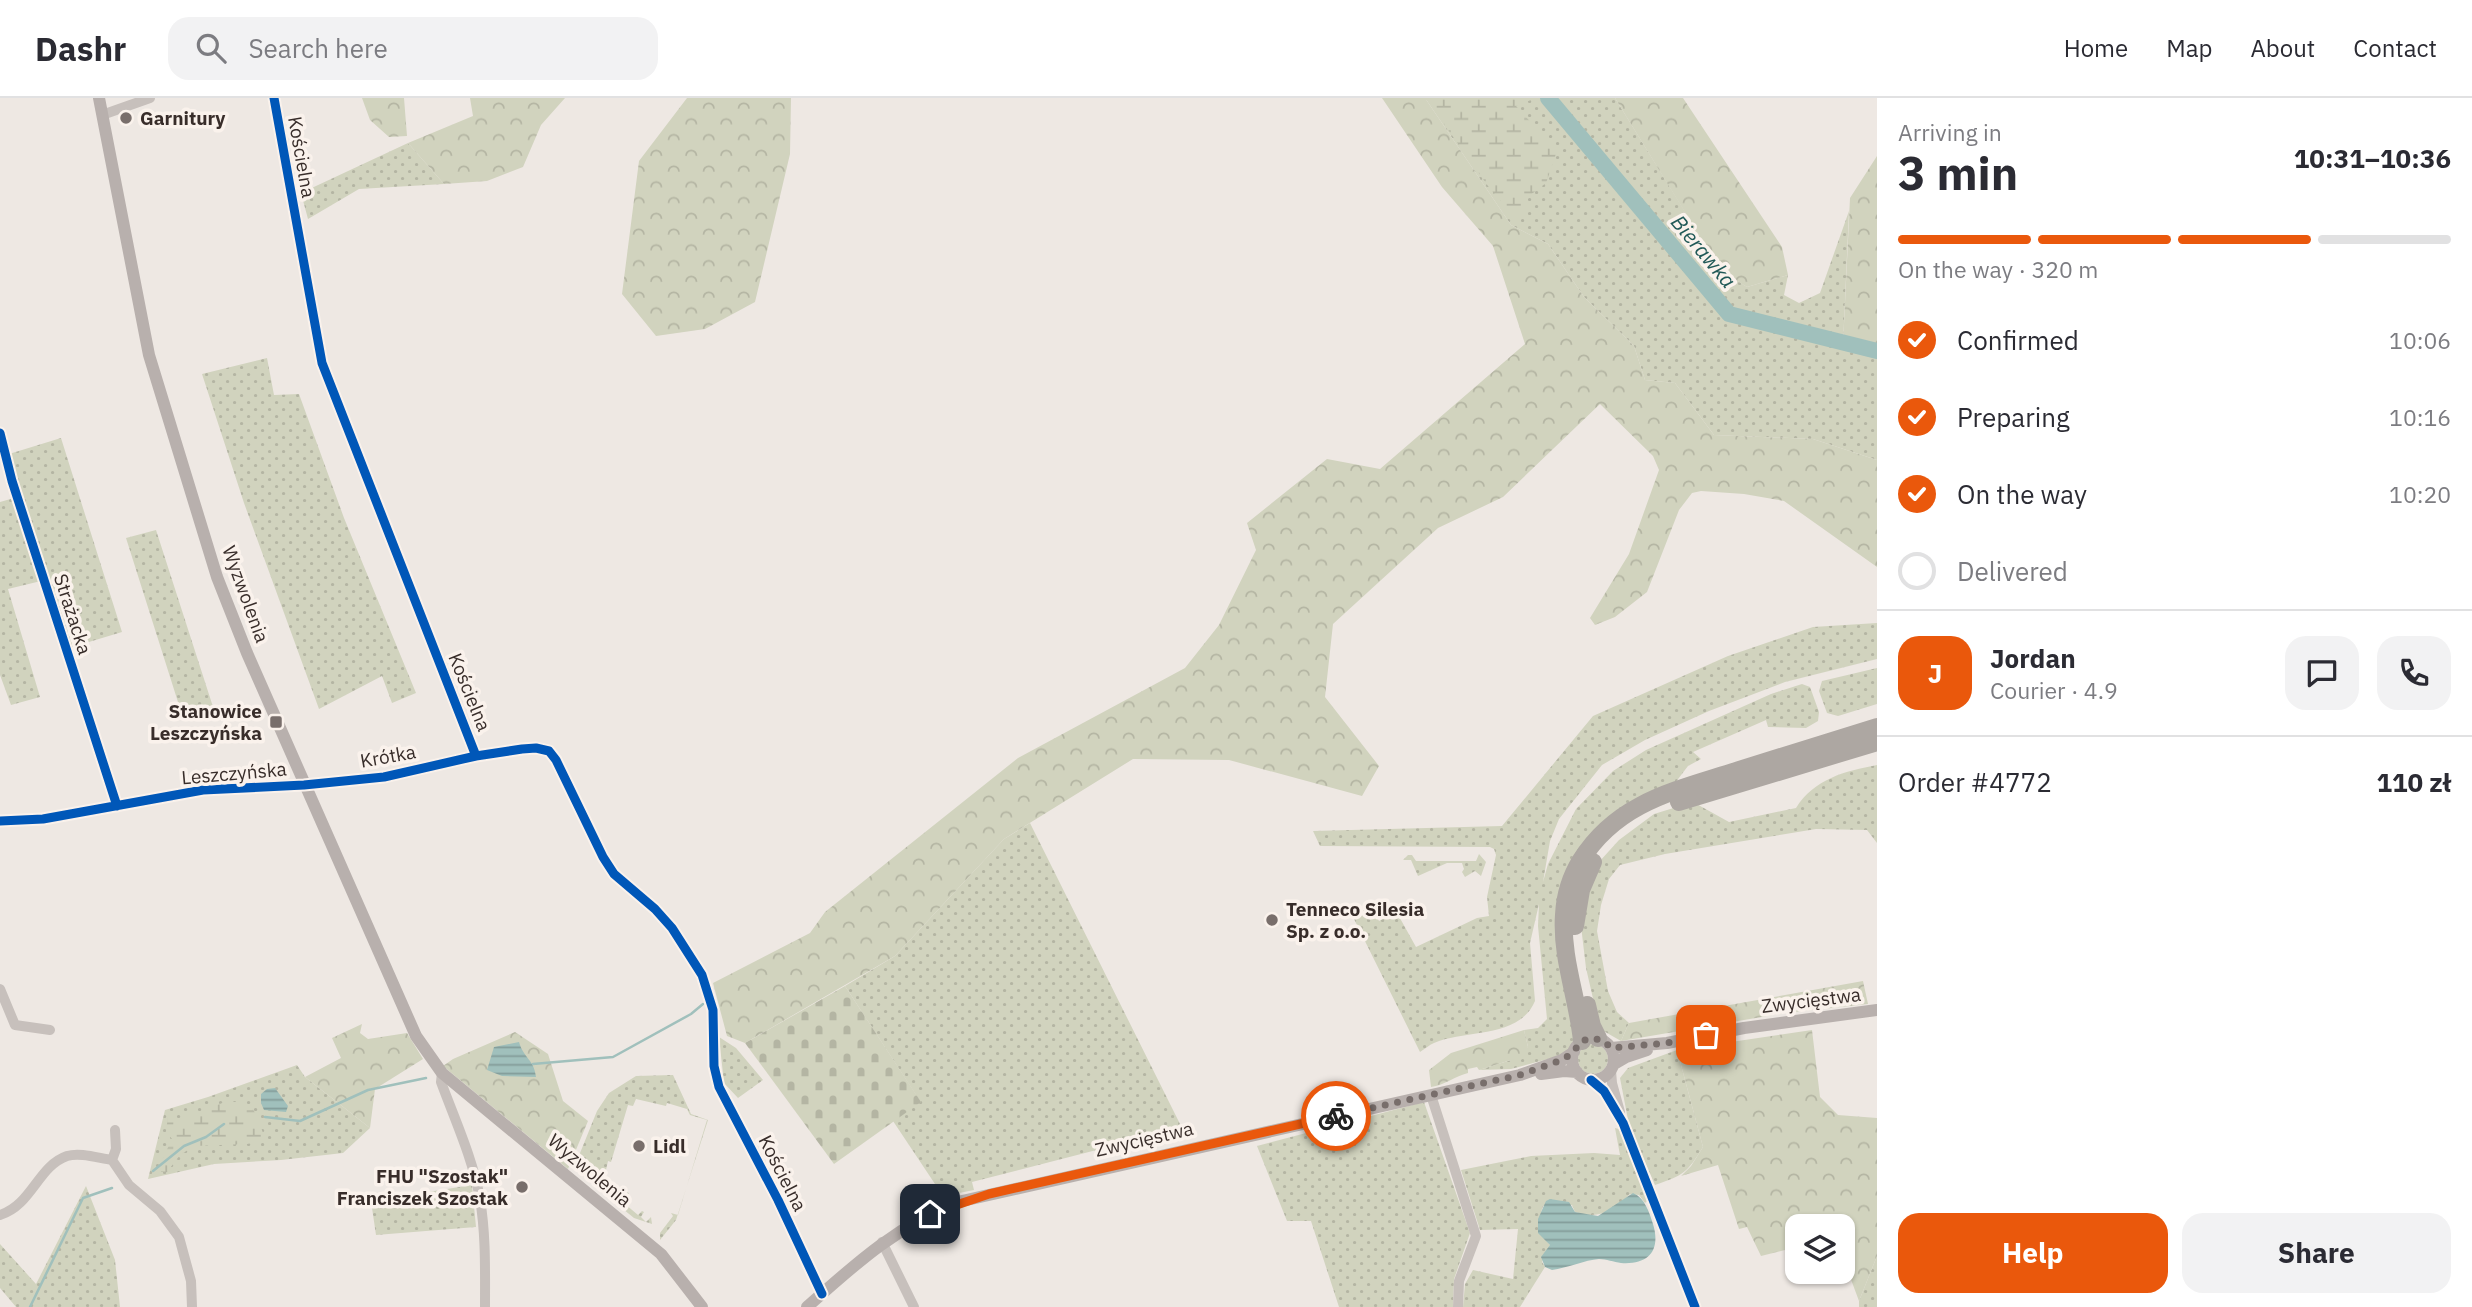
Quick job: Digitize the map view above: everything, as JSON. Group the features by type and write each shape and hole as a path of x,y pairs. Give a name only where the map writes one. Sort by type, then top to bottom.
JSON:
{"highway":[{"path":"1591,1045 1566,957 1564,913 1578,864 1603,831 1630,810 1661,796 1877,727"},
{"path":"1591,1045 1592,1026 1577,957 1575,921 1587,873 1607,843 1636,819 1667,806 1877,742"}],"main road":[{"name":"Wyzwolenia","path":"99,98 149,355 217,577 304,785 416,1036 442,1073 661,1254 702,1307"},
{"name":"Zwycięstwa","path":"1612,1068 1626,1057 1667,1043 1744,1028 1877,1010"},
{"name":"Zwycięstwa","path":"807,1307 882,1242 930,1214 982,1196 1520,1075 1562,1060 1591,1045 1667,1043"},
{"path":"1591,1045 1614,1056 1612,1068 1601,1079 1591,1080 1577,1072 1573,1065 1591,1045"},
{"name":"Zwycięstwa","path":"1520,1075 1577,1072"}],"street":[{"path":"102,115 150,98"},
{"name":"Kościelna","path":"274,98 322,363 476,756 529,749 549,751 614,874 673,928 702,975 713,1010 714,1066 719,1087 822,1294"},
{"name":"Strażacka","path":"0,433 12,481 117,806"},
{"name":"Krótka","path":"304,785 384,777 476,756"},
{"name":"Leszczyńska","path":"0,821 43,819 203,790 304,785"},
{"path":"0,989 15,1026 50,1030"},
{"path":"1612,1068 1623,1123"},
{"name":"Wyzwolenia","path":"442,1073 441,1082 470,1160 480,1198 485,1247 485,1307"},
{"path":"1591,1080 1604,1091 1623,1123 1695,1307"},
{"path":"1431,1095 1476,1236 1459,1281 1458,1307"},
{"path":"112,1160 116,1149 115,1130"},
{"path":"0,1215 19,1206 49,1168 66,1156 80,1155 112,1160 129,1185 160,1211 179,1237 191,1281 192,1307"},
{"path":"882,1242 914,1307"}],"green space":[{"path":"362,98 404,98 407,136 389,137 370,120"},
{"path":"470,98 565,98 541,125 523,167 487,181 444,184 408,143 473,116"},
{"path":"687,98 791,98 790,154 755,302 705,329 656,336 622,294 639,161"},
{"path":"1382,98 1425,98 1511,225 1548,244 1584,297 1634,346 1645,380 1675,383 1714,435 1813,439 1877,460 1877,567 1784,501 1744,494 1701,491 1692,493 1679,510 1647,592 1615,617 1595,625 1590,618 1629,554 1659,470 1653,456 1600,404 1503,497 1438,528 1333,624 1325,697 1379,766 1362,796 1229,760 1133,759 1004,839 895,956 745,1043 727,1036 713,983 810,933 825,912 1018,758 1185,668 1219,625 1256,550 1247,523 1327,459 1380,469 1525,344 1493,246 1442,187"},
{"path":"1412,98 1536,98 1516,106 1557,151 1546,183 1529,196 1519,223 1488,186 1427,100 1415,104"},
{"path":"1425,98 1615,98 1721,270 1747,287 1788,275 1784,295 1799,303 1820,293 1849,211 1843,345 1877,352 1877,460 1813,439 1714,435 1675,383 1645,380 1634,346 1584,297 1548,244 1511,225"},
{"path":"1615,98 1683,98 1782,247 1788,275 1747,287 1721,271"},
{"path":"408,143 444,184 359,189 308,219 301,193"},
{"path":"1877,156 1877,352 1843,345 1850,198"},
{"path":"267,358 274,395 299,394 344,518 416,693 392,703 382,676 319,709 244,503 202,374"},
{"path":"61,438 122,632 69,648 9,454"},
{"path":"14,498 41,581 8,589 40,697 11,705 0,675 0,502"},
{"path":"156,530 214,710 184,721 126,538"},
{"path":"1877,623 1877,659 1785,682 1709,711 1645,740 1602,765 1559,819 1550,841 1543,882 1548,864 1576,809 1613,771 1646,750 1771,694 1802,684 1810,687 1819,712 1818,721 1806,728 1768,727 1766,720 1693,752 1701,759 1688,766 1672,787 1570,868 1576,1039 1566,1054 1511,1069 1479,1070 1511,1060 1528,1047 1524,1030 1538,1028 1547,1019 1538,926 1539,904 1530,943 1535,1001 1527,1013 1517,1022 1504,1027 1447,1039 1420,1052 1353,917 1365,909 1368,913 1374,911 1379,921 1396,911 1416,947 1477,918 1489,916 1487,897 1496,855 1494,849 1320,846 1313,831 1502,826 1593,716 1728,656 1813,627"},
{"path":"1877,668 1877,704 1838,716 1827,713 1819,691 1822,681"},
{"path":"1877,765 1877,843 1867,830 1816,829 1665,854 1620,865 1609,879 1597,931 1608,991 1617,1012 1629,1023 1621,1041 1600,1029 1586,968 1581,926 1583,903 1599,862 1619,840 1654,814 1693,802 1729,822 1796,808 1803,798 1821,783 1853,770"},
{"path":"1030,823 1182,1128 972,1182 974,1190 949,1195 947,1202 893,1121 920,1101 845,986 895,956 1004,839"},
{"path":"1479,854 1486,862 1481,876 1475,871 1465,877 1462,863 1447,863 1418,876 1411,860 1403,860 1412,855 1416,861 1476,861"},
{"path":"1863,981 1868,1004 1785,1013 1621,1041 1629,1023"},
{"path":"845,986 921,1102 834,1164 745,1043"},
{"path":"362,1024 360,1033 368,1039 407,1033 423,1059 375,1089 370,1128 305,1077 341,1058 332,1038"},
{"path":"1524,1030 1528,1047 1521,1060 1511,1060 1479,1070 1477,1067 1468,1069 1468,1073 1431,1087 1429,1070 1451,1053"},
{"path":"1812,1030 1820,1097 1838,1115 1877,1118 1877,1256 1859,1301 1853,1284 1855,1284 1855,1214 1785,1214 1785,1250 1761,1256 1747,1227 1739,1229 1718,1165 1681,1176 1703,1147 1677,1050"},
{"path":"515,1032 548,1054 563,1101 588,1121 568,1169 443,1066"},
{"path":"719,1037 736,1048 763,1080 738,1098 724,1083"},
{"path":"1593,1044 1604,1048 1608,1059 1604,1070 1593,1074 1582,1070 1578,1059 1582,1048"},
{"path":"1677,1050 1703,1147 1684,1172 1655,1185 1629,1125 1620,1078 1628,1068"},
{"path":"297,1065 305,1077 370,1128 343,1153 214,1164 148,1179 165,1110"},
{"path":"673,1075 691,1114 708,1120 686,1188 707,1120 690,1115 687,1109 667,1103 666,1106 636,1099 633,1106 628,1105 604,1179 613,1183 612,1188 629,1193 625,1204 638,1215 644,1212 641,1217 646,1222 634,1218 596,1187 593,1172 578,1158 597,1111 609,1093 636,1076"},
{"path":"225,1102 245,1102 254,1111 266,1140 247,1144 194,1146 180,1155 167,1172 161,1172 161,1162 172,1139 166,1132 168,1116 178,1120"},
{"path":"1424,1102 1470,1233 1454,1279 1453,1307 1339,1307 1311,1221 1287,1221 1257,1146"},
{"path":"1615,1128 1623,1130 1650,1198 1645,1203 1639,1195 1630,1194 1611,1209 1591,1215 1575,1212 1572,1205 1543,1206 1540,1226 1550,1245 1542,1262 1545,1267 1520,1307 1463,1307 1465,1284 1473,1270 1513,1279 1518,1229 1480,1230 1461,1170 1531,1156 1594,1153 1620,1155"},
{"path":"472,1185 476,1227 376,1235 371,1201"},
{"path":"86,1186 115,1260 120,1307 16,1307 0,1288 0,1244 36,1284"},
{"path":"671,1213 678,1215 660,1240 660,1233 673,1216"},
{"path":"1877,1256 1877,1307 1859,1307 1859,1301"}],"water":[{"path":"519,1042 533,1066 536,1077 502,1076 487,1070 494,1047"},
{"path":"275,1088 288,1106 286,1112 264,1110 261,1094 267,1089"},
{"path":"1633,1193 1641,1198 1651,1219 1655,1241 1651,1254 1631,1263 1599,1259 1552,1270 1545,1267 1541,1257 1550,1245 1538,1233 1538,1219 1546,1201 1550,1199 1569,1202 1575,1212 1598,1216"}],"waterway":[{"name":"Bierawka","path":"1548,98 1729,314 1877,351"},
{"path":"533,1064 613,1057 691,1014 703,1004"},
{"path":"265,1117 300,1121 368,1090 426,1078"},
{"path":"153,1171 184,1146 206,1137 224,1124"},
{"path":"30,1307 83,1198 112,1188"}],"cycle path":[{"path":"274,98 322,363 476,756"},
{"path":"0,433 12,481 117,806"},
{"path":"0,821 43,819 203,790 304,785 384,777 476,756 522,749 549,751 614,874 655,909 672,928 702,975 713,1010 714,1066 719,1087 778,1200 822,1294"},
{"path":"1591,1080 1604,1091 1623,1123 1695,1307"}],"way so far":[{"path":"1336,1116 1520,1075 1562,1060 1574,1052 1579,1043 1589,1038 1603,1040 1611,1048 1667,1043 1706,1035"}],"place":[{"name":"Garnitury","path":"126,118"},
{"name":"Stanowice Leszczyńska","path":"276,722"},
{"name":"Tenneco Silesia Sp. z o.o.","path":"1272,920"},
{"name":"Lidl","path":"639,1146"},
{"name":"FHU \"Szostak\" Franciszek Szostak","path":"522,1187"}],"route":[{"path":"930,1214 989,1194 1336,1116"}]}
